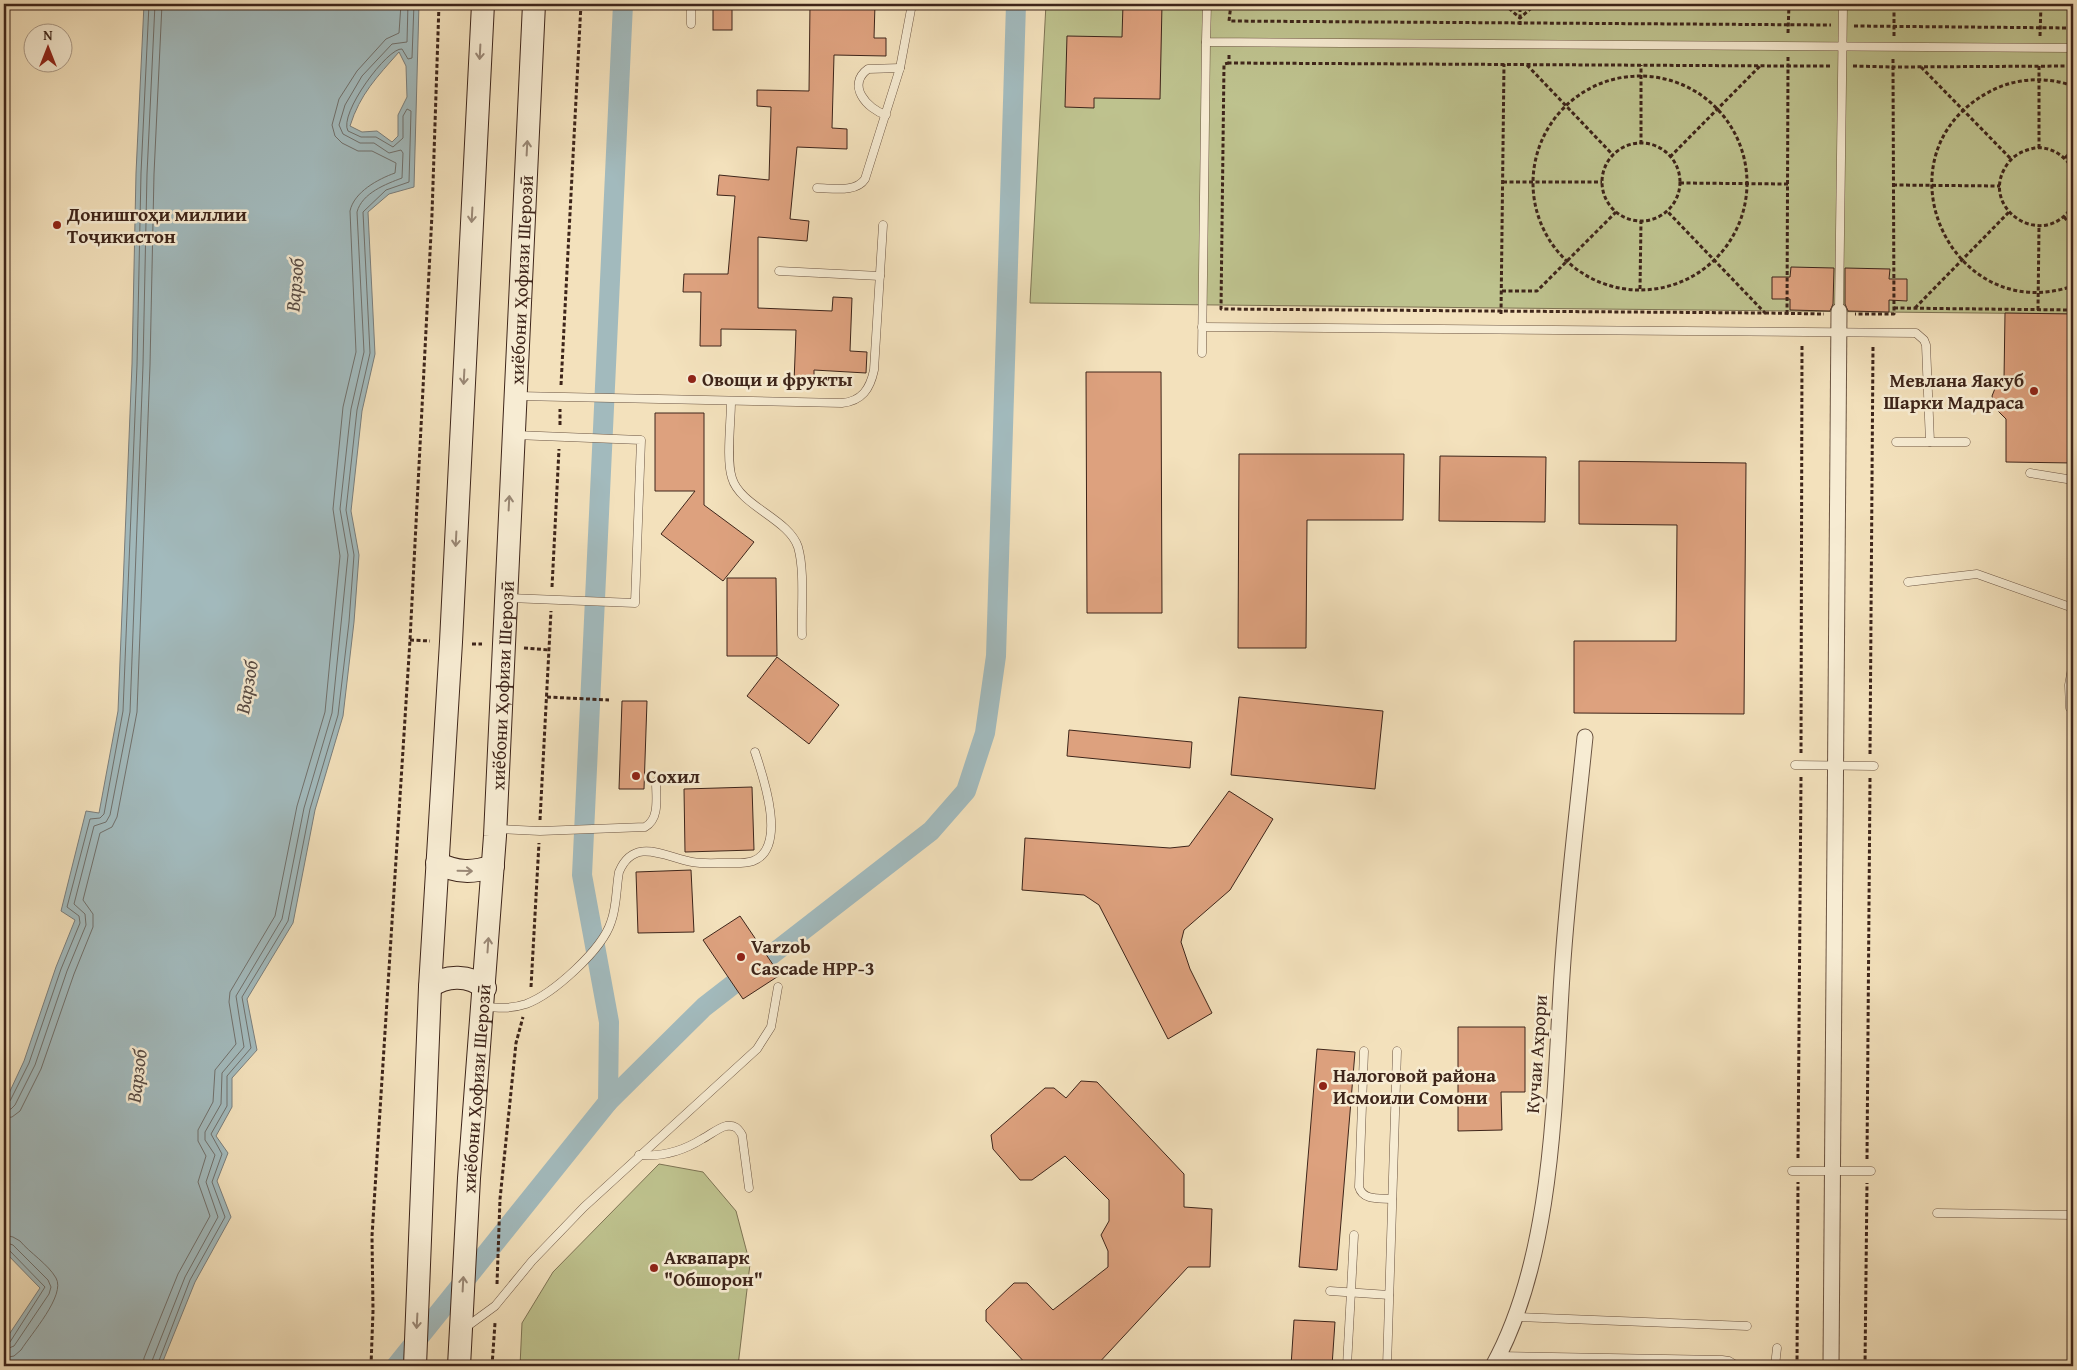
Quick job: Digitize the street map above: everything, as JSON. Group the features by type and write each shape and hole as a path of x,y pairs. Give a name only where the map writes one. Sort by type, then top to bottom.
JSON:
{"main road":[{"path":"415,1366 430,987 450,652 483,4"},
{"name":"хиёбони Ҳофизи Шерозӣ","path":"459,1366 466,1238 493,866 504,598 534,4"},
{"path":"437,863 449,870 467,872 493,866"},
{"path":"430,987 444,979 462,978 478,982 484,998"}],"street":[{"path":"1831,1366 1839,311"},
{"name":"Кучаи Ахрори","path":"1496,1361 1517,1317 1537,1235 1545,1182 1558,1059 1566,916 1585,738"}],"lane":[{"path":"690,4 692,24"},
{"path":"817,188 852,188 863,183 900,68 912,4"},
{"path":"1202,353 1207,4"},
{"path":"1839,311 1843,4"},
{"path":"1206,42 2073,48"},
{"path":"886,115 872,110 864,102 860,91 861,80 868,68 900,68"},
{"path":"515,396 842,404 850,402 864,394 872,380 874,370 883,225"},
{"path":"779,271 880,276"},
{"path":"1202,327 1916,333 1924,340 1927,358 1930,442"},
{"path":"731,402 730,472 734,485 791,535 798,547 801,575 802,635"},
{"path":"504,598 635,603 641,440 513,435"},
{"path":"1896,442 1966,442"},
{"path":"2030,473 2073,480"},
{"path":"1908,582 1977,574 2073,608"},
{"path":"2070,708 2069,685 2073,663"},
{"path":"484,998 510,1008 538,998 564,978 600,941 611,922 618,872 622,865 634,854 651,851 661,852 695,862 743,862 758,858 768,844 771,822 766,788 755,752"},
{"path":"1798,765 1872,766"},
{"path":"495,829 540,831 638,827 650,824 655,815 656,782"},
{"path":"461,1331 486,1315 496,1306 552,1240 639,1155 757,1048 771,1027 778,987"},
{"path":"1364,1051 1360,1193 1365,1196 1392,1199"},
{"path":"1387,1366 1397,1051"},
{"path":"639,1155 652,1156 679,1151 718,1130 733,1126 738,1128 742,1135 749,1188"},
{"path":"1795,1171 1869,1171"},
{"path":"1937,1213 2073,1215"},
{"path":"1347,1366 1354,1235"},
{"path":"1330,1291 1389,1295"},
{"path":"1517,1317 1747,1326"},
{"path":"1775,1366 1777,1348"},
{"path":"1496,1361 1722,1360 1729,1361 1737,1366"}],"path":[{"path":"370,1366 373,1311 372,1236 410,640 432,214 439,4"},
{"path":"1229,63 1230,4"},
{"path":"1504,4 1520,18"},
{"path":"1520,4 1520,25"},
{"path":"1520,18 1536,4"},
{"path":"1787,314 1789,4"},
{"path":"2039,48 2041,4"},
{"path":"1229,22 2073,28"},
{"path":"1667,211 1766,314 1221,309 1224,64 1893,67 1894,308 2073,310"},
{"path":"1501,329 1504,64"},
{"path":"1526,64 1613,155"},
{"path":"1641,65 1641,144"},
{"path":"1670,157 1761,65"},
{"path":"1921,66 2011,159"},
{"path":"2039,66 2039,148"},
{"path":"1641,76 1668,80 1684,85 1700,94 1718,109 1735,133 1742,149 1748,183 1742,218 1734,235 1714,260 1698,273 1683,281 1666,286 1640,289 1613,286 1596,280 1568,261 1555,248 1542,225 1534,200 1533,182 1540,147 1547,131 1566,106 1583,93 1598,85 1615,79 1641,76"},
{"path":"2073,86 2039,80 2013,82 1980,96 1963,110 1944,134 1937,150 1931,185 1936,220 1944,236 1962,260 1979,275 2011,289 2038,292 2073,286"},
{"path":"1641,144 1660,149 1670,157 1678,172 1680,183 1674,202 1667,211 1651,220 1641,221 1631,220 1616,212 1607,202 1602,182 1603,172 1613,155 1626,147 1641,144"},
{"path":"2073,169 2065,158 2049,149 2029,149 2011,159 2005,167 2000,186 2001,197 2009,212 2019,221 2039,226 2049,225 2064,217 2073,205"},
{"path":"2065,158 2073,150"},
{"path":"1503,182 1602,182"},
{"path":"1680,183 1788,184"},
{"path":"1893,185 2000,186"},
{"path":"1502,291 1537,291 1616,212"},
{"path":"1915,309 2009,212"},
{"path":"2064,217 2073,227"},
{"path":"1640,289 1641,221"},
{"path":"2038,310 2039,226"},
{"path":"1866,1366 1874,514 1873,314"},
{"path":"1797,1366 1795,1171 1802,332"},
{"path":"410,640 430,641"},
{"path":"472,644 482,644"},
{"path":"523,648 549,650"},
{"path":"547,697 609,700"},
{"path":"492,1366 500,1199"}],"green space":[{"path":"1046,4 2073,4 2073,314 1030,303"},
{"name":"Аквапарк \"Обшорон\"","path":"659,1164 703,1172 736,1211 750,1264 738,1366 520,1366 522,1323 553,1272"}],"water":[{"name":"Варзоб","path":"144,4 419,4 414,187 389,194 368,212 375,354 362,411 351,511 359,555 354,622 343,716 315,810 293,923 247,999 257,1050 232,1078 232,1107 216,1136 228,1153 217,1181 231,1217 195,1282 161,1366 4,1366 4,1342 40,1288 4,1251 4,1104 24,1061 56,967 75,920 61,911 86,811 99,813 118,711 132,364 136,173","holes":["399,52 406,66 407,97 398,115 398,136 392,142 377,131 362,132 350,126 364,95"]}],"building":[{"path":"713,4 732,4 732,30 713,30"},
{"path":"810,4 875,4 874,38 886,38 886,56 834,55 832,128 847,129 847,149 797,147 790,219 809,221 807,241 758,237 758,308 832,311 833,297 852,298 850,351 867,352 866,373 814,370 814,384 794,383 796,330 721,329 721,346 700,346 701,292 683,292 684,274 728,274 735,196 717,195 719,175 769,180 771,107 757,106 757,90 809,91"},
{"path":"1123,4 1162,4 1160,99 1094,98 1094,108 1065,107 1067,36 1122,37"},
{"path":"1791,267 1834,268 1833,304 1830,311 1790,310 1790,299 1772,299 1772,277 1790,277"},
{"path":"1845,268 1890,269 1889,279 1907,279 1907,301 1889,300 1889,312 1848,311 1845,304"},
{"name":"Мевлана Яакуб Шарки Мадраса","path":"2005,313 2073,314 2073,463 2006,462 2006,419 1995,408 1992,396 1996,386 2004,379"},
{"path":"1086,372 1161,372 1162,613 1087,613"},
{"path":"655,413 704,413 704,505 754,542 723,581 661,534 695,491 655,491"},
{"path":"1239,454 1404,454 1403,520 1307,520 1306,648 1238,648"},
{"path":"1440,456 1546,457 1545,522 1439,521"},
{"path":"1579,461 1746,463 1744,714 1574,713 1574,641 1676,641 1677,525 1579,524"},
{"path":"727,578 776,578 777,656 727,656"},
{"path":"777,657 839,705 809,744 747,696"},
{"path":"1239,697 1383,711 1375,789 1231,775"},
{"path":"622,701 647,701 644,789 619,789"},
{"path":"1069,730 1192,742 1190,768 1067,756"},
{"path":"752,787 754,850 685,852 684,789"},
{"path":"1229,791 1273,819 1230,890 1184,930 1181,942 1190,969 1212,1013 1168,1039 1099,905 1084,895 1022,890 1025,838 1170,848 1189,846"},
{"path":"691,870 694,932 638,933 636,872"},
{"name":"Varzob Cascade HPP-3","path":"740,916 780,975 743,999 703,940"},
{"path":"1458,1027 1525,1027 1525,1092 1501,1092 1502,1130 1458,1131"},
{"path":"1317,1049 1355,1052 1337,1270 1299,1267"},
{"path":"1081,1081 1097,1082 1184,1174 1184,1207 1212,1209 1210,1267 1188,1267 1096,1366 1028,1366 986,1321 986,1310 1014,1283 1027,1283 1053,1310 1108,1267 1108,1251 1101,1235 1109,1221 1109,1200 1065,1156 1032,1180 1020,1180 993,1149 991,1135 1045,1088 1054,1088 1066,1098"},
{"path":"1294,1320 1335,1322 1332,1366 1291,1366"}],"waterway":[{"path":"608,1102 609,1022 582,875 623,4"},
{"path":"396,1366 608,1102 704,1007 931,831 966,791 985,733 996,656 1016,4"}],"place":[{"name":"Донишгоҳи миллии Тоҷикистон","path":"57,225"},
{"name":"Овощи и фрукты","path":"692,379"},
{"name":"Мевлана Яакуб Шарки Мадраса","path":"2034,391"},
{"name":"Сохил","path":"636,776"},
{"name":"Varzob Cascade HPP-3","path":"741,957"},
{"name":"Налоговой района Исмоили Сомони","path":"1323,1086"},
{"name":"Аквапарк \"Обшорон\"","path":"654,1268"}]}
